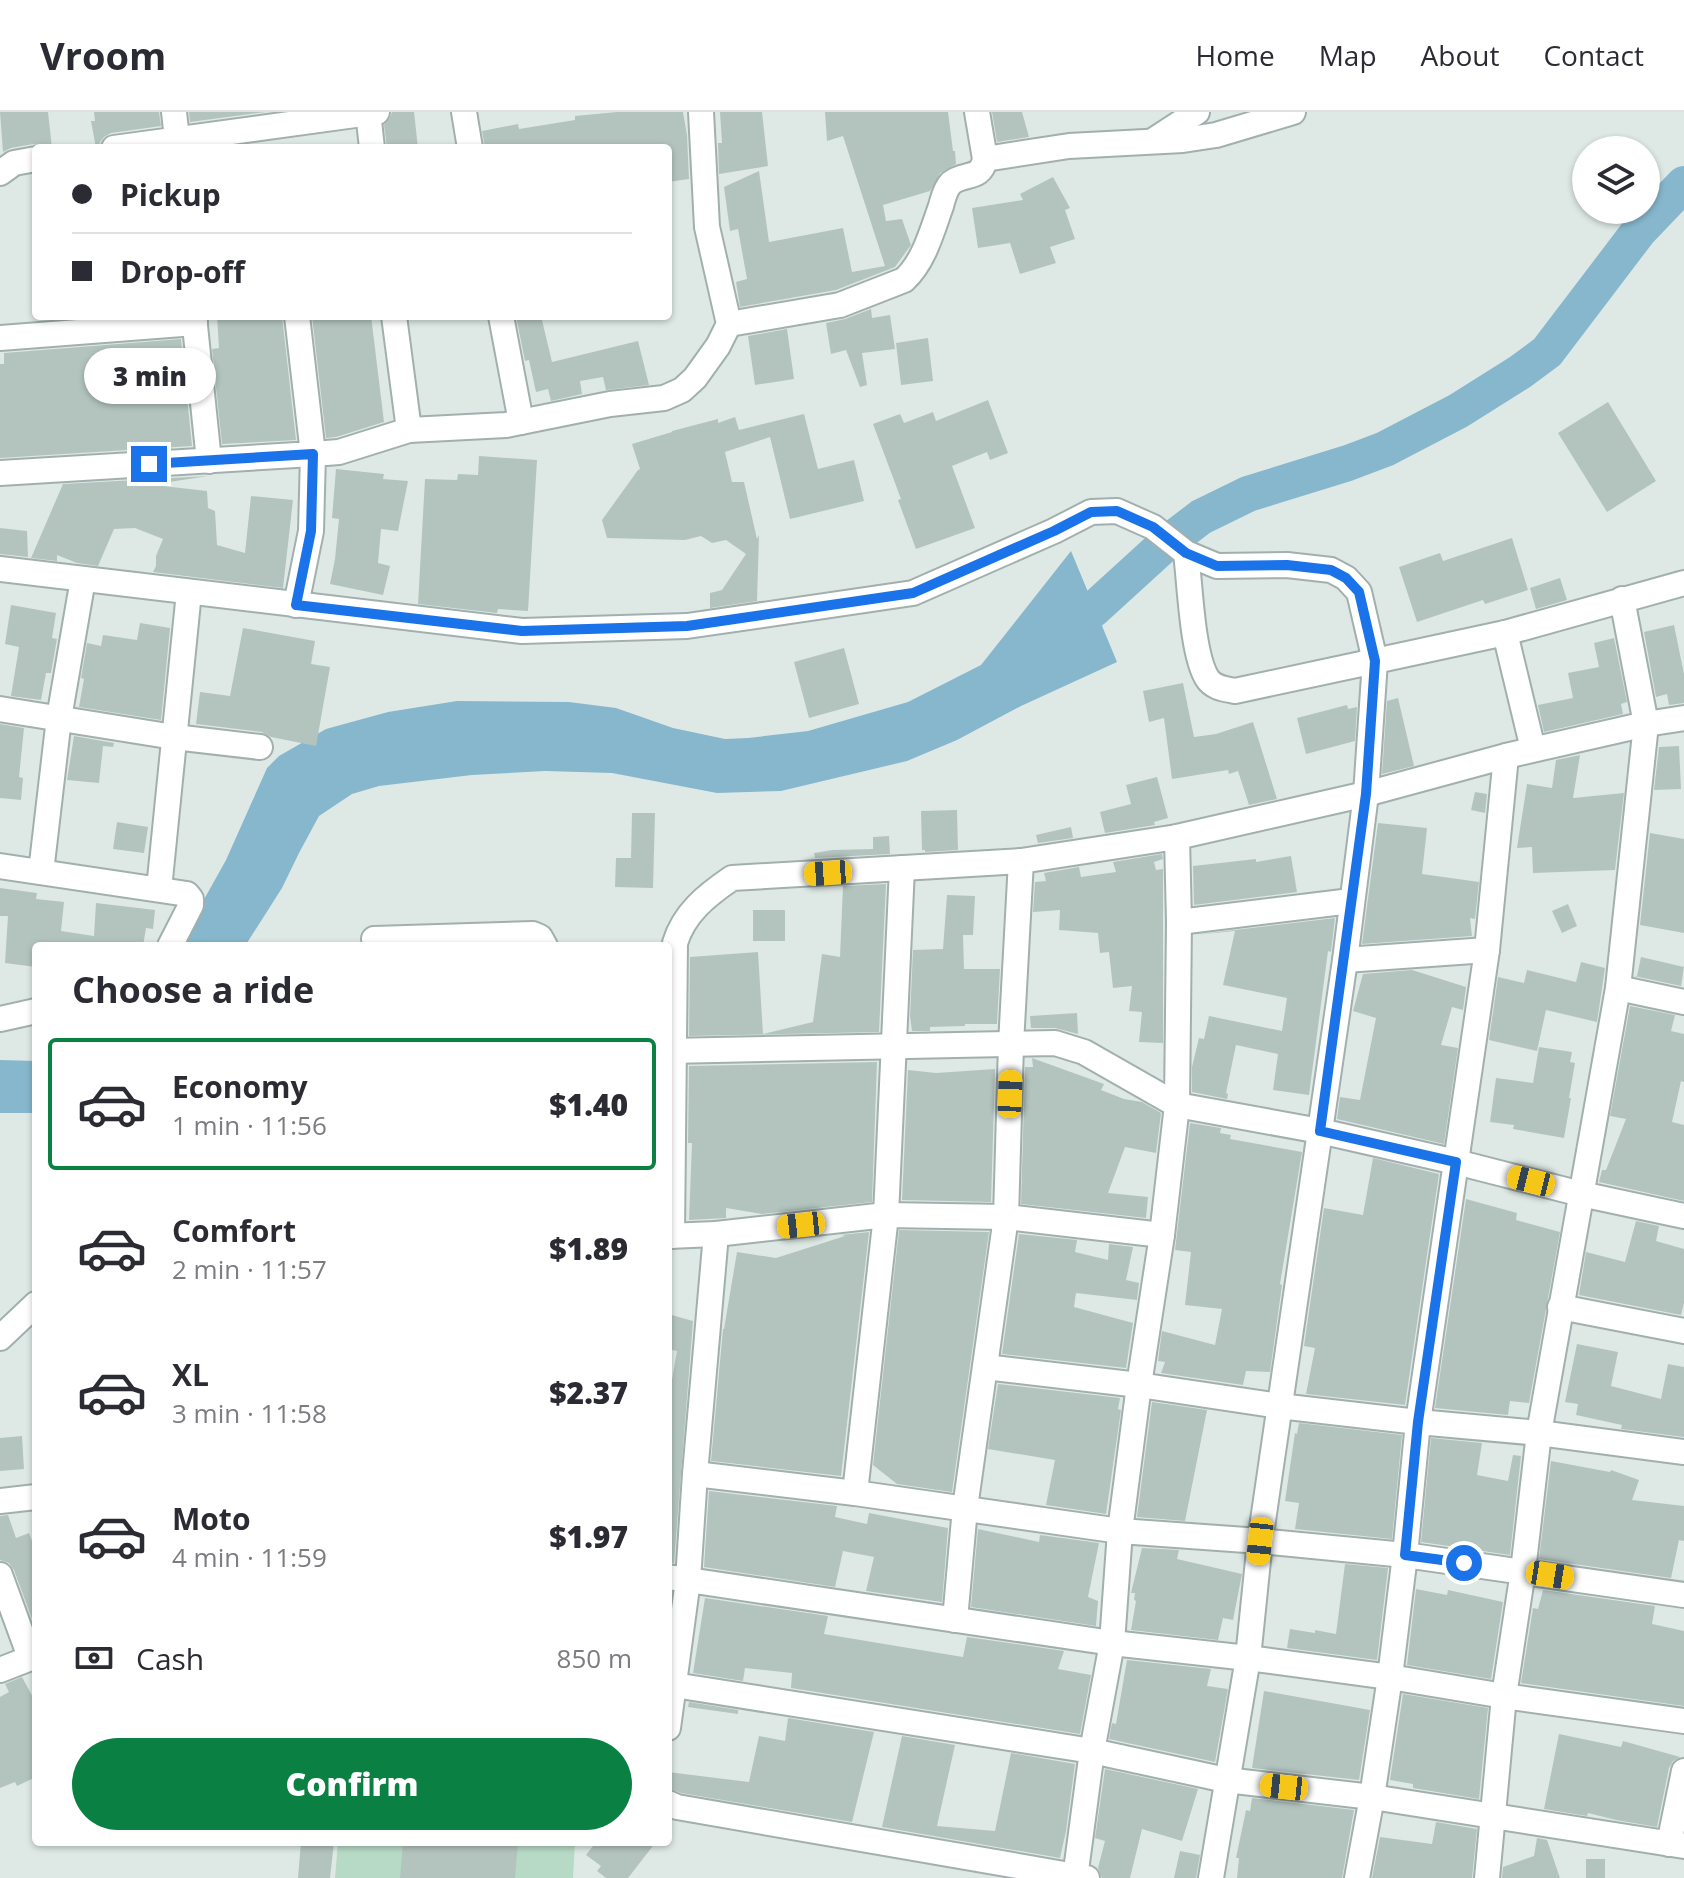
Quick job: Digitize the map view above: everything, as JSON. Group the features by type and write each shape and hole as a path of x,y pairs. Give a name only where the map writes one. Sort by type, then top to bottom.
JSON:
{"street":[{"path":"174,112 177,144 276,137 377,112"},
{"path":"368,112 372,144"},
{"path":"464,112 469,144"},
{"path":"0,473 339,452 409,430 506,425 610,404 664,398 682,390 695,378 718,346 729,324 707,227 701,112"},
{"path":"729,324 840,305 904,280 912,273 927,243 949,186 952,182 980,172 984,167 977,112"},
{"path":"1152,142 1197,112"},
{"path":"985,159 1069,146 1216,135 1238,120 1293,112"},
{"path":"0,173 14,163 32,160"},
{"path":"0,338 175,320"},
{"path":"195,320 209,461"},
{"path":"296,605 311,531 313,454 297,320"},
{"path":"395,320 409,430"},
{"path":"502,320 521,422"},
{"path":"0,569 522,631 687,626 913,593 1091,512 1117,511 1153,527 1186,553 1217,566 1287,565 1331,570 1346,578 1359,592 1375,661 1366,794 1345,960 1260,1541 1248,1658 1211,1878"},
{"path":"1186,553 1197,649 1208,680 1217,687 1235,691 1505,633 1684,583"},
{"path":"41,872 59,718 83,579"},
{"path":"159,889 189,592"},
{"path":"1487,1878 1504,1696 1539,1433 1618,988 1646,724 1622,599"},
{"path":"1505,633 1533,749"},
{"path":"0,709 174,737 260,747"},
{"path":"672,1024 675,943 679,928 706,896 732,878 1021,861 1177,837 1366,794 1533,749 1684,718"},
{"path":"1357,1878 1390,1677 1418,1422 1487,950 1506,756"},
{"path":"672,1805 1079,1877 1092,1751 1112,1643 1120,1531 1177,1105 1177,837"},
{"path":"955,1620 965,1508 1006,1217 1021,861"},
{"path":"0,866 187,894 191,905 172,942"},
{"path":"855,1493 886,1215 902,868"},
{"path":"1179,922 1351,901"},
{"path":"374,939 533,934 543,942"},
{"path":"1345,960 1487,950"},
{"path":"1618,988 1684,1002"},
{"path":"0,1019 32,1012"},
{"path":"672,1051 1055,1043 1075,1048 1177,1105 1320,1131 1684,1216"},
{"path":"672,1236 886,1215 1006,1217 1162,1235"},
{"path":"672,1699 678,1578 695,1474 716,1234"},
{"path":"1560,1307 1684,1331"},
{"path":"0,1338 32,1308"},
{"path":"985,1367 1139,1385 1279,1406 1539,1433 1684,1452"},
{"path":"695,1474 855,1493 1120,1531 1405,1555 1684,1595"},
{"path":"0,1501 32,1497"},
{"path":"0,1575 32,1654"},
{"path":"678,1578 1112,1643 1390,1677 1684,1721"},
{"path":"0,1670 32,1656"},
{"path":"674,1685 1092,1751 1226,1780 1372,1797 1677,1845 1684,1771"}],"green space":[{"path":"338,1846 575,1846 573,1878 335,1878"}],"water":[{"path":"1071,551 1117,662 1021,706 957,740 907,761 781,791 717,793 612,773 545,771 472,775 379,786 352,794 319,816 282,888 248,942 180,942 226,860 267,768 279,756 326,729 388,712 457,701 569,702 616,708 673,728 725,739 748,738 808,731 908,702 981,665"},
{"path":"0,1060 32,1061 32,1113 0,1113"}],"building":[{"path":"0,112 48,112 52,144 32,144 3,152"},
{"path":"94,112 159,112 161,126 111,133 100,144 95,144 91,121 95,121"},
{"path":"189,112 266,112 190,122"},
{"path":"392,112 414,112 418,144 386,144 384,125"},
{"path":"617,112 683,112 689,179 672,181 672,144 484,144 482,131 518,124 519,129 575,120 575,116"},
{"path":"720,112 762,112 768,166 719,174 718,143 722,143"},
{"path":"825,112 948,112 956,164 940,173 930,191 883,205 886,221 902,219 911,245 895,267 836,290 740,307 736,282 747,279 738,229 730,231 724,187 759,171 769,242 843,228 852,272 885,266 843,136 827,141"},
{"path":"992,112 1022,112 1029,137 997,142"},
{"path":"1053,177 1070,208 1065,210 1075,239 1050,247 1056,263 1020,274 1010,243 978,248 972,208 1023,200 1020,194"},
{"path":"871,309 872,318 890,315 895,349 862,353 867,385 860,387 846,350 831,354 826,323"},
{"path":"217,320 282,320 296,440 222,444 212,349 219,348"},
{"path":"312,320 371,320 384,422 326,438"},
{"path":"517,320 542,320 552,362 638,341 649,385 606,390 603,377 580,381 582,394 551,401 548,389 536,392 529,360 525,361"},
{"path":"787,329 794,379 755,385 748,336"},
{"path":"928,338 933,381 901,385 896,343"},
{"path":"181,339 192,446 0,458 0,364 4,364 4,353"},
{"path":"988,400 1008,453 990,460 987,452 952,466 975,528 916,549 873,424 900,414 904,423 933,412 936,421"},
{"path":"1608,402 1656,481 1607,512 1558,433"},
{"path":"804,414 818,469 854,460 864,501 790,519 770,437 725,452 732,482 744,482 757,539 759,535 757,601 710,608 710,593 722,590 746,554 726,540 712,543 701,536 685,540 607,538 602,520 640,469 632,444 718,419 718,423 735,417 739,430"},
{"path":"479,456 537,460 528,611 498,609 497,613 418,604 425,479 457,480 458,474 478,475"},
{"path":"336,469 384,474 383,479 408,481 398,531 381,529 378,563 390,566 383,595 330,584 339,519 332,518"},
{"path":"208,476 163,483 163,486 207,491 208,508 215,511 217,545 245,553 251,496 293,500 283,588 153,572 163,539 135,528 114,529 98,566 77,563 57,555 57,561 31,558 63,484"},
{"path":"0,528 27,531 28,557 0,554"},
{"path":"1512,538 1528,590 1485,604 1483,600 1417,622 1399,567 1440,553 1443,561"},
{"path":"1560,578 1567,600 1536,609 1530,588"},
{"path":"11,605 56,613 52,638 57,639 51,673 46,673 41,700 11,696 19,647 5,644"},
{"path":"140,623 170,628 161,720 79,707 87,643 101,646 103,635 137,640"},
{"path":"1674,625 1684,674 1684,703 1669,705 1667,694 1656,697 1644,632"},
{"path":"243,628 315,641 311,664 330,667 316,746 271,737 262,732 196,724 200,692 230,696"},
{"path":"1614,638 1627,702 1621,704 1623,714 1544,732 1538,705 1573,698 1568,673 1599,667 1594,643"},
{"path":"844,648 859,704 809,718 794,662"},
{"path":"1183,683 1194,737 1216,734 1253,722 1277,799 1249,805 1238,771 1172,779 1164,718 1149,722 1143,691"},
{"path":"1398,698 1414,766 1382,774 1387,701"},
{"path":"1347,705 1348,709 1357,707 1355,741 1306,754 1297,718"},
{"path":"0,724 24,728 19,777 23,778 21,800 0,798"},
{"path":"74,736 114,743 113,747 103,746 99,783 67,780"},
{"path":"1679,746 1681,789 1654,790 1659,747"},
{"path":"1580,755 1573,798 1624,793 1615,870 1533,873 1532,847 1517,848 1527,784 1552,788 1556,760"},
{"path":"1157,777 1168,818 1154,822 1155,825 1105,833 1100,812 1131,804 1126,785"},
{"path":"1475,792 1487,794 1485,813 1471,810"},
{"path":"957,810 958,850 922,850 921,811"},
{"path":"632,813 655,813 653,888 615,887 616,858 631,858"},
{"path":"117,822 148,827 144,853 113,849"},
{"path":"1378,823 1427,828 1422,874 1479,882 1475,919 1470,918 1472,936 1362,944"},
{"path":"1071,827 1073,838 1038,843 1036,835"},
{"path":"1650,833 1684,839 1684,933 1640,925"},
{"path":"889,836 890,854 815,858 814,853 832,850 873,849 873,837"},
{"path":"1162,854 1163,859 1154,862 1156,870 1163,869 1163,1043 1139,1042 1142,1012 1129,1011 1132,986 1113,988 1109,952 1100,953 1098,933 1059,930 1060,910 1033,912 1035,882 1046,881 1044,873 1079,867 1081,877 1116,872 1113,862"},
{"path":"1291,856 1297,892 1194,905 1193,866 1256,859 1256,862"},
{"path":"886,884 879,1032 689,1036 690,957 758,952 763,1034 813,1022 822,954 840,957 843,886"},
{"path":"0,888 37,893 36,899 64,902 61,931 94,936 96,903 155,910 153,929 146,928 144,942 32,942 32,966 5,963 8,916 0,916"},
{"path":"947,895 975,896 973,935 963,935 964,969 1000,969 997,1024 965,1024 912,1031 913,950 943,949"},
{"path":"1568,904 1577,926 1562,933 1552,911"},
{"path":"753,910 785,910 785,941 753,941"},
{"path":"1335,918 1309,1095 1273,1090 1278,1054 1236,1045 1227,1099 1192,1092 1192,1067 1199,1038 1204,1039 1209,1016 1282,1031 1287,998 1223,985 1235,931 1194,935"},
{"path":"1641,957 1684,967 1681,986 1634,976 1637,976"},
{"path":"1581,962 1605,968 1597,1022 1546,1010 1537,1051 1489,1040 1498,977 1524,983 1527,970 1576,982"},
{"path":"1412,970 1466,987 1463,1010 1452,1007 1441,1045 1458,1048 1444,1144 1337,1119 1340,1097 1360,1100 1376,1018 1353,1011 1363,974"},
{"path":"1630,1006 1675,1015 1671,1031 1684,1034 1684,1082 1681,1081 1672,1122 1684,1125 1684,1201 1599,1182 1626,1119 1610,1116"},
{"path":"1077,1013 1078,1034 1055,1028 1031,1028 1030,1016"},
{"path":"1539,1047 1572,1052 1570,1062 1575,1063 1564,1138 1490,1122 1496,1078 1533,1083"},
{"path":"1032,1058 1104,1084 1101,1090 1142,1102 1161,1113 1156,1153 1125,1147 1108,1193 1148,1197 1146,1218 1021,1204 1025,1067 1033,1067"},
{"path":"877,1062 872,1202 762,1214 726,1208 726,1218 689,1220 692,1143 688,1143 689,1066"},
{"path":"995,1069 991,1202 902,1200 908,1070 936,1073"},
{"path":"1190,1123 1221,1128 1220,1133 1231,1135 1230,1139 1302,1152 1280,1284 1270,1372 1246,1371 1243,1385 1161,1373 1165,1362 1158,1361 1162,1331 1215,1345 1222,1309 1185,1305 1191,1252 1175,1250"},
{"path":"1373,1158 1439,1174 1405,1405 1306,1394 1315,1348 1304,1346 1324,1208 1363,1215"},
{"path":"1466,1199 1517,1213 1516,1220 1560,1232 1529,1403 1510,1401 1508,1415 1435,1408"},
{"path":"1636,1221 1659,1226 1656,1241 1684,1249 1684,1303 1681,1315 1579,1295 1586,1252 1625,1262"},
{"path":"899,1230 989,1232 952,1492 897,1484 873,1465"},
{"path":"869,1232 841,1476 711,1461 723,1329 737,1252 776,1258 845,1236 841,1235"},
{"path":"1019,1234 1077,1240 1075,1252 1108,1260 1109,1244 1133,1247 1126,1280 1139,1283 1137,1300 1076,1293 1074,1307 1133,1323 1126,1368 1002,1354"},
{"path":"672,1315 693,1321 674,1563 672,1380 677,1351 672,1350"},
{"path":"1577,1344 1618,1352 1611,1386 1661,1399 1668,1364 1684,1367 1684,1437 1621,1429 1622,1425 1576,1415 1578,1404 1565,1402"},
{"path":"998,1384 1120,1398 1118,1409 1121,1410 1106,1514 1046,1505 1055,1460 988,1449"},
{"path":"1152,1402 1207,1410 1185,1521 1137,1517"},
{"path":"1299,1423 1402,1435 1392,1539 1295,1529 1299,1503 1285,1501"},
{"path":"22,1436 24,1469 0,1471 0,1438"},
{"path":"1431,1438 1482,1443 1477,1475 1508,1481 1513,1455 1521,1456 1510,1555 1421,1542"},
{"path":"1551,1461 1611,1470 1639,1480 1632,1500 1684,1506 1684,1541 1679,1540 1671,1578 1539,1559"},
{"path":"709,1491 837,1506 835,1517 867,1524 869,1513 948,1528 942,1602 866,1591 874,1557 843,1551 835,1587 704,1567"},
{"path":"8,1515 16,1538 29,1533 32,1541 32,1619 14,1570 9,1563 0,1560 0,1516"},
{"path":"978,1529 1039,1542 1040,1535 1099,1543 1088,1597 1098,1601 1096,1626 971,1607"},
{"path":"1142,1548 1179,1550 1177,1559 1242,1574 1233,1620 1223,1618 1218,1640 1131,1630 1136,1601 1135,1593 1131,1593"},
{"path":"1345,1564 1388,1568 1377,1660 1287,1648 1290,1629 1336,1634"},
{"path":"1416,1589 1447,1595 1448,1590 1503,1602 1491,1679 1407,1665"},
{"path":"1543,1590 1655,1606 1652,1624 1684,1631 1684,1706 1521,1683 1533,1608 1538,1609"},
{"path":"705,1598 828,1616 824,1634 963,1657 967,1637 1064,1651 1058,1669 1091,1675 1080,1734 791,1688 792,1673 745,1668 743,1681 693,1673"},
{"path":"1127,1660 1211,1669 1207,1686 1228,1689 1215,1762 1109,1739 1112,1723 1116,1724"},
{"path":"22,1677 32,1696 32,1779 17,1786 15,1782 0,1788 0,1697 9,1692 5,1684"},
{"path":"1264,1691 1370,1710 1359,1780 1252,1768"},
{"path":"1403,1694 1488,1708 1479,1799 1413,1788 1413,1784 1390,1780"},
{"path":"689,1702 738,1710 738,1714 688,1707"},
{"path":"788,1718 874,1732 852,1822 672,1790 672,1772 749,1782 759,1736 785,1741"},
{"path":"1559,1734 1621,1747 1623,1741 1680,1757 1669,1768 1657,1827 1588,1813 1587,1816 1544,1809"},
{"path":"902,1736 955,1745 937,1826 995,1831 1011,1753 1075,1764 1060,1858 882,1827"},
{"path":"1105,1769 1198,1789 1182,1841 1142,1829 1130,1878 1102,1878 1098,1868 1105,1841 1095,1838"},
{"path":"1252,1798 1354,1810 1342,1878 1237,1878 1239,1858 1236,1858 1246,1810 1250,1811"},
{"path":"1436,1822 1477,1829 1472,1878 1372,1878 1380,1837 1432,1844"},
{"path":"1537,1838 1547,1840 1560,1878 1502,1878 1503,1867 1534,1856"},
{"path":"301,1846 334,1846 330,1878 298,1878"},
{"path":"403,1846 518,1846 515,1878 400,1878"},
{"path":"593,1846 653,1846 628,1878 606,1878 597,1871 601,1866 586,1855"},
{"path":"1180,1851 1200,1855 1196,1878 1174,1878"},
{"path":"1586,1859 1605,1859 1605,1878 1586,1878"}],"waterway":[{"path":"1057,638 1201,517 1248,494 1385,449 1458,411 1520,372 1547,352 1639,231 1684,184"}],"route":[{"path":"149,464 313,454 311,531 296,605 522,631 687,626 913,593 1091,512 1117,511 1153,527 1186,553 1217,566 1287,565 1331,570 1346,578 1359,592 1375,661 1366,794 1320,1131 1456,1162 1418,1422 1405,1555 1464,1563"}]}
